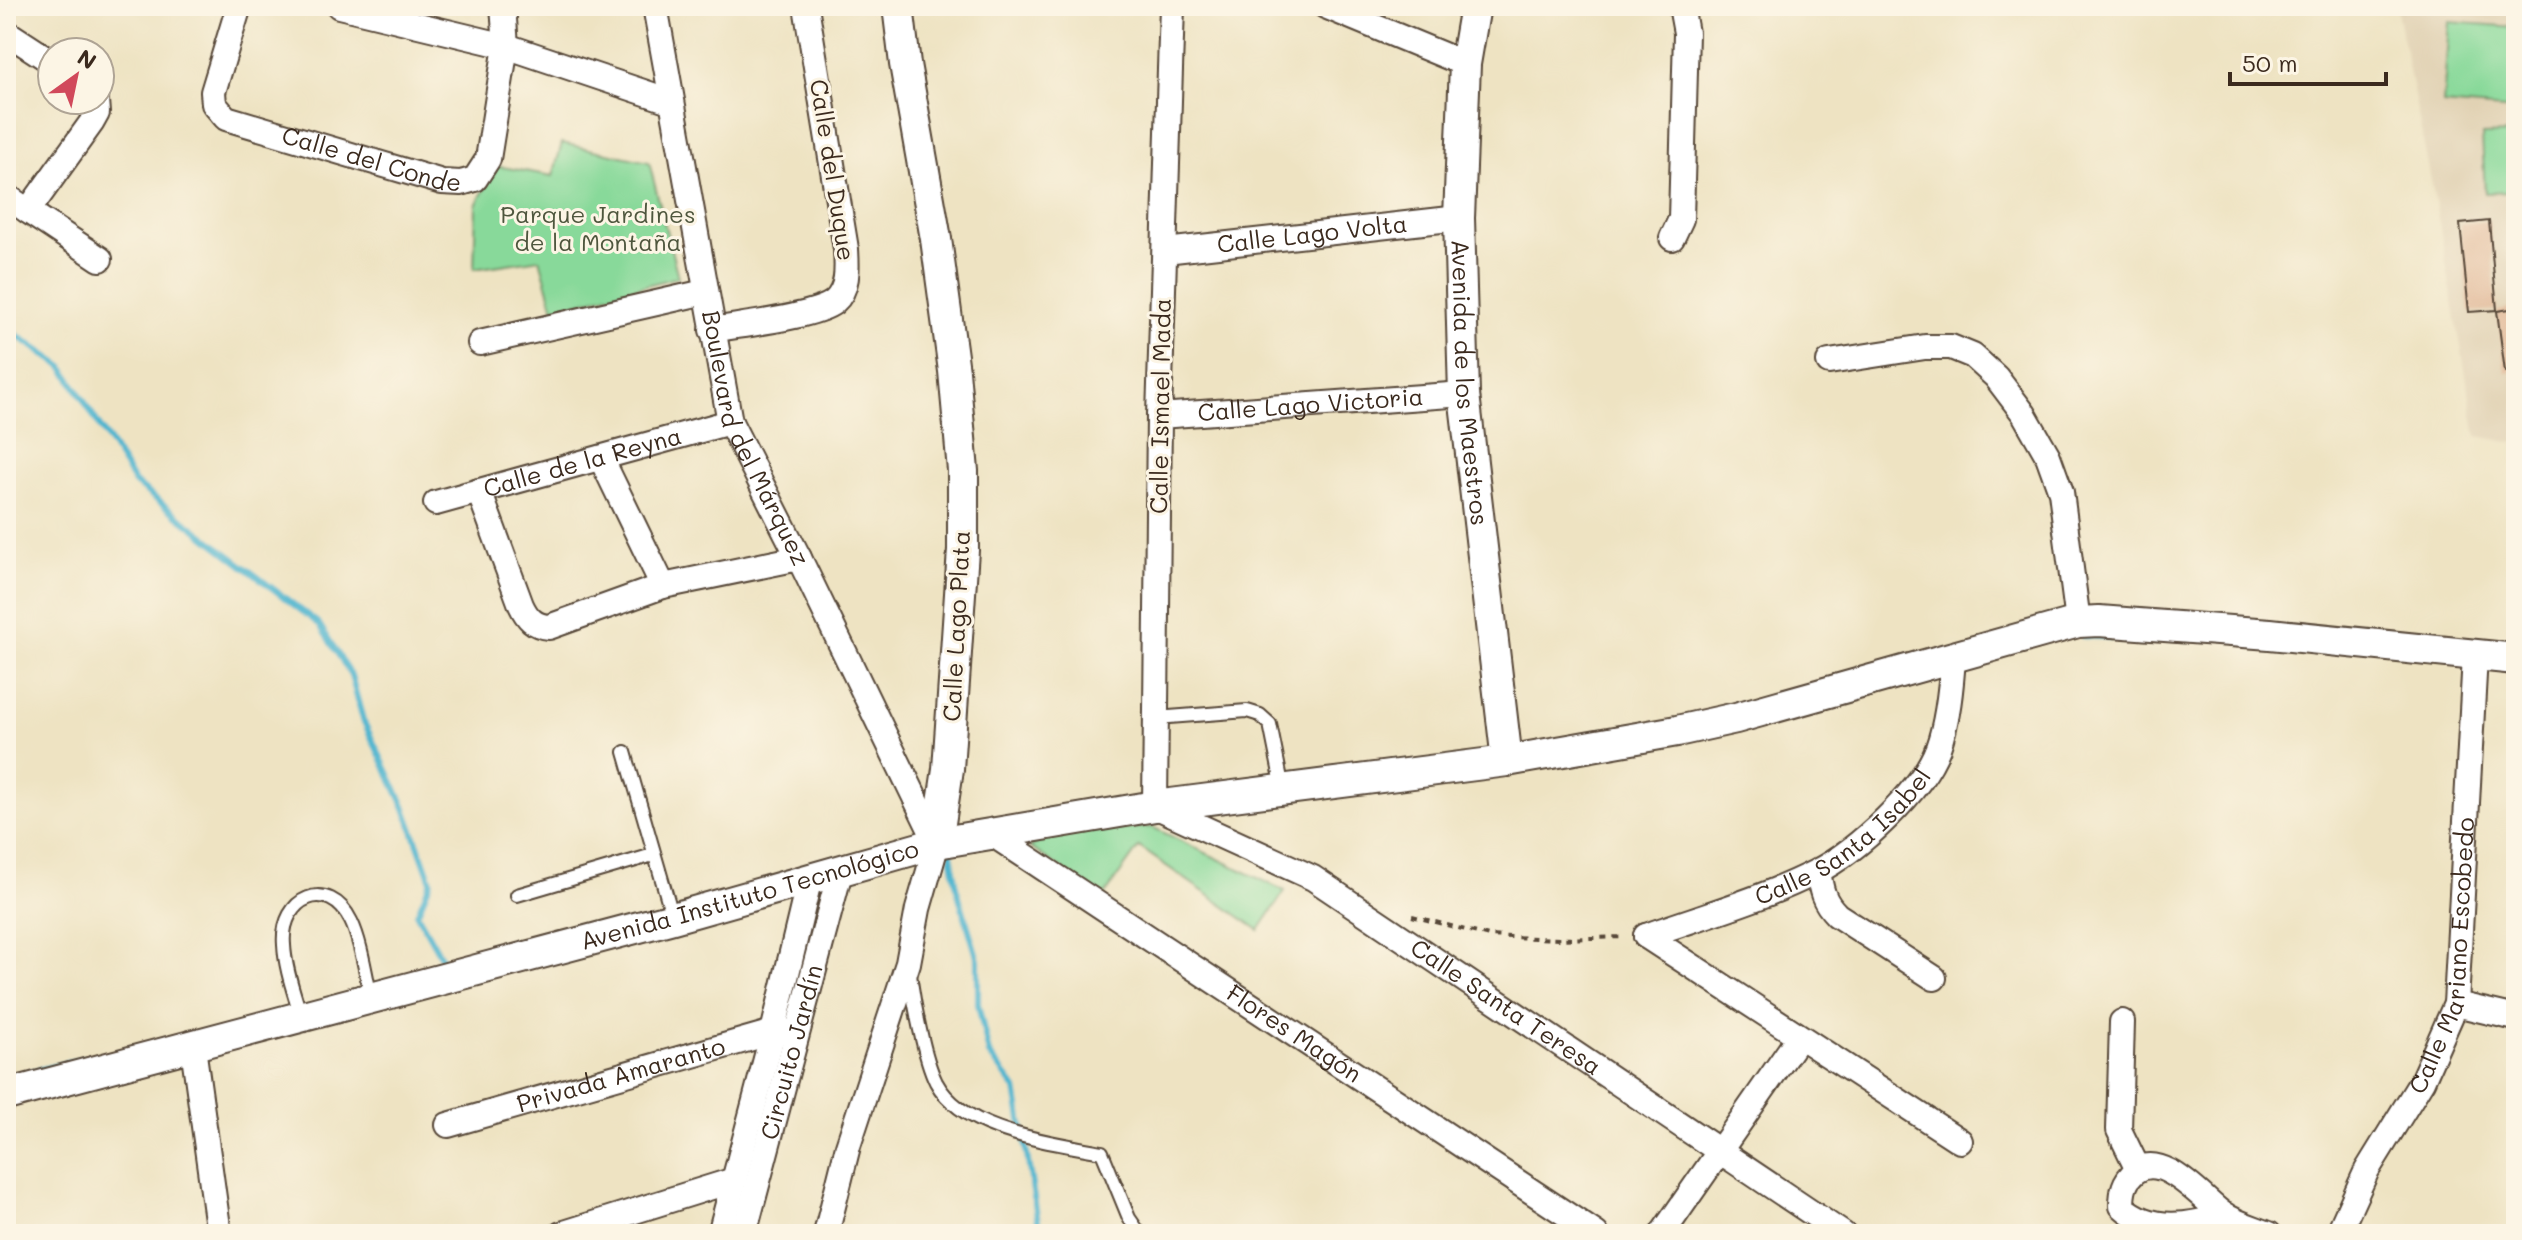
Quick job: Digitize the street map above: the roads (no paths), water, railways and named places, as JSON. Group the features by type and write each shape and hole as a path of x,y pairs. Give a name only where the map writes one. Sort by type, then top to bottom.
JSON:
{"street":[{"name":"Calle del Conde","path":"239,6 213,92 214,104 219,112 234,122 442,182 461,183 475,179 488,159 506,46 503,6"},
{"path":"339,6 506,46 670,101"},
{"name":"Boulevard del Márquez","path":"655,6 730,422 937,843"},
{"name":"Calle del Duque","path":"712,330 817,310 835,301 844,287 846,249 806,6"},
{"name":"Calle Lago Plata","path":"826,1234 848,1146 908,963 918,909 937,843 949,753 963,550 963,471 954,371 898,6"},
{"name":"Calle Ismael Mada","path":"1155,806 1159,416 1172,6"},
{"path":"1325,6 1465,64"},
{"name":"Avenida de los Maestros","path":"1475,6 1465,64 1459,218 1464,394 1507,761"},
{"path":"1672,238 1681,219 1686,33 1681,6"},
{"path":"6,32 36,52"},
{"path":"28,211 95,116"},
{"path":"6,196 100,259"},
{"name":"Calle Lago Volta","path":"1165,251 1459,218"},
{"path":"480,343 705,292"},
{"path":"1829,362 1925,347 1951,347 1973,356 1996,377 2024,414 2042,446 2061,492 2078,622"},
{"name":"Calle Lago Victoria","path":"1159,416 1464,394"},
{"name":"Calle de la Reyna","path":"436,503 730,422"},
{"path":"601,458 663,586"},
{"path":"479,491 526,616 535,623 549,627 663,586 799,558"},
{"name":"Avenida Instituto Tecnológico","path":"6,1095 673,918 937,843 1155,806 1507,761 1677,731 1736,718 2078,622 2270,634 2516,659"},
{"name":"Calle Mariano Escobedo","path":"2338,1234 2367,1170 2422,1081 2456,1004 2475,656"},
{"name":"Calle Santa Isabel","path":"1799,1037 1646,936 1750,900 1818,871 1879,826 1913,790 1938,749 1953,658"},
{"name":"Calle Santa Teresa","path":"1155,806 1313,878 1843,1234"},
{"name":"Flores Magón","path":"992,834 1596,1234"},
{"path":"1818,871 1821,893 1837,915 1934,978"},
{"name":"Circuito Jardín","path":"720,1234 734,1180 840,872"},
{"name":"Circuito Jardín","path":"744,1234 785,1031 809,881"},
{"path":"2456,1004 2516,1018"},
{"path":"2122,1022 2119,1130 2138,1169"},
{"name":"Privada Amaranto","path":"448,1125 785,1031"},
{"path":"1662,1234 1799,1037 1960,1141"},
{"path":"193,1047 219,1234"},
{"path":"2225,1215 2193,1224 2160,1225 2134,1217 2122,1206 2122,1192 2138,1169 2158,1169 2186,1181 2225,1215 2269,1234"},
{"path":"561,1234 734,1180"}],"lane":[{"path":"1156,718 1247,711 1260,715 1270,724 1283,789"},
{"path":"625,752 673,918"},
{"path":"517,895 653,855"},
{"path":"301,1017 284,945 286,920 292,908 312,897 327,898 341,908 351,921 371,999"},
{"path":"908,963 914,1002 937,1083 959,1108 983,1123 1102,1152 1129,1218 1140,1234"}],"waterway":[{"path":"6,328 63,367 135,483 319,624 351,675 363,720 405,808 431,881 417,914 445,964"},
{"path":"2083,636 2144,639"},
{"path":"950,848 958,893 978,960 978,1004 989,1054 1016,1089 1040,1234"},
{"path":"6,1078 84,1059"}],"park label":[{"name":"Parque Jardines de la Montaña","path":"598,229"}]}
